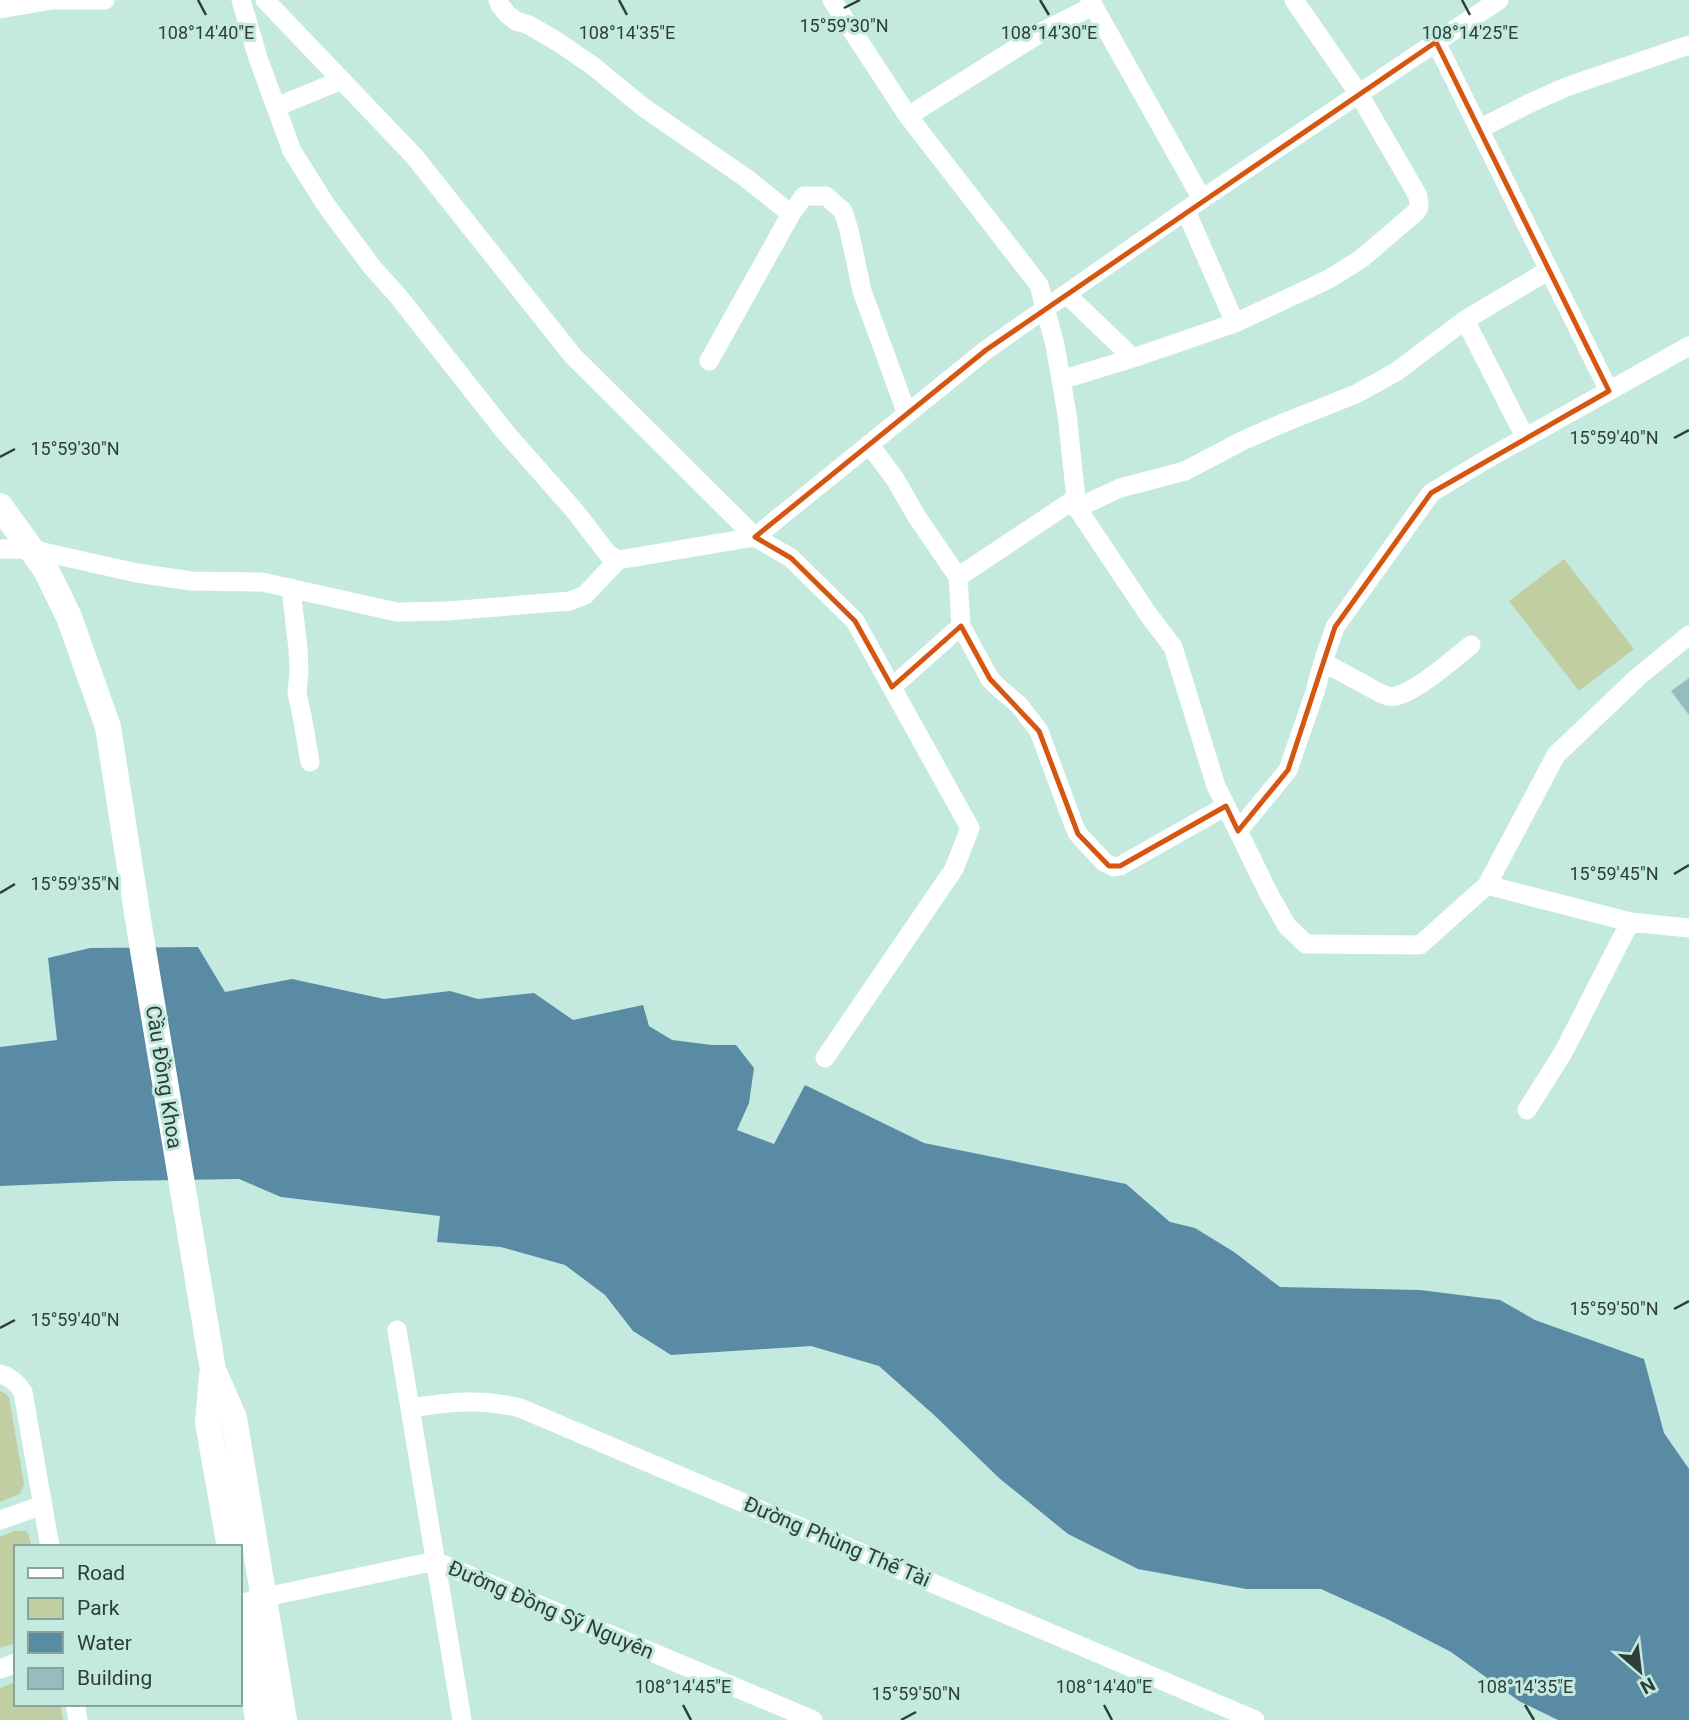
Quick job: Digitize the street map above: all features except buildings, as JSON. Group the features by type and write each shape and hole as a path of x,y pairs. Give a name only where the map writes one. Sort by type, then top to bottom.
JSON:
{"main road":[{"name":"Cầu Đồng Khoa","path":"0,506 46,570 69,617 108,727 213,1370"},
{"path":"213,1370 208,1423 230,1545"},
{"path":"213,1370 234,1418 258,1720"},
{"path":"248,1602 284,1720"}],"street":[{"path":"0,9 52,0 105,0"},
{"path":"242,0 258,58 292,152 326,205 506,433 574,510 608,554 618,560"},
{"path":"265,0 414,156 573,356 755,537 791,558 855,621 970,828 954,869 825,1058"},
{"path":"498,0 507,14 516,21 576,54 643,107 746,178 791,214"},
{"path":"832,0 908,116 1039,285 1067,414 1076,503 1148,614 1173,647 1216,786 1287,926 1306,944 1420,945 1487,885 1556,755 1637,677 1689,635"},
{"path":"1061,380 1235,323 1329,279 1381,244 1416,212 1419,207 1418,196 1359,94 1294,0"},
{"path":"0,549 30,549 191,582 262,582 397,612 448,611 570,601 585,595 618,560 755,537 986,350 1194,205 1499,0"},
{"path":"908,116 1091,3 1194,205 1235,323"},
{"path":"1436,42 1608,391"},
{"path":"1479,129 1566,87 1689,46"},
{"path":"276,107 342,80"},
{"path":"709,361 791,214 804,196 826,196 843,211 862,291 907,414"},
{"path":"958,577 1076,503 1185,471 1242,441 1356,394 1396,372 1465,320 1549,270"},
{"path":"1066,295 1133,358"},
{"path":"1465,320 1525,437"},
{"path":"1238,831 1287,770 1335,627 1431,493 1525,437 1689,346"},
{"path":"869,444 895,479 958,577 961,626 990,679 1019,705 1038,731 1073,823 1084,842 1109,866 1120,866 1226,806"},
{"path":"291,588 298,649 297,693 310,762"},
{"path":"892,687 961,626"},
{"path":"1323,662 1380,693 1396,696 1431,676 1471,645"},
{"path":"1487,885 1630,922 1689,928"},
{"path":"1527,1110 1563,1051 1630,922"},
{"path":"397,1330 461,1720"},
{"path":"5,1376 18,1384 23,1392 50,1545"},
{"name":"Đường Phùng Thế Tài","path":"410,1408 469,1401 503,1404 527,1411 1255,1720"},
{"path":"0,1520 43,1505"},
{"name":"Đường Đồng Sỹ Nguyên","path":"248,1602 435,1561 813,1720"}],"highlighted area":[{"path":"1436,42 1609,391 1431,493 1335,627 1288,770 1238,831 1226,806 1120,866 1109,866 1078,834 1039,731 990,679 961,626 892,687 855,621 791,558 755,537 986,350"}],"green space":[{"path":"1564,559 1634,649 1579,691 1509,601"},
{"path":"0,1391 9,1398 24,1484 20,1494 0,1502"},
{"path":"15,1531 25,1531 31,1545 14,1545 14,1644 0,1648 0,1537"},
{"path":"14,1683 14,1706 60,1706 63,1720 0,1720 0,1688"}],"water":[{"path":"198,947 225,992 292,979 384,999 450,991 478,999 534,993 573,1020 643,1005 649,1026 672,1040 736,1045 754,1068 749,1103 737,1130 774,1144 805,1085 924,1143 1126,1184 1170,1222 1195,1228 1234,1252 1280,1287 1420,1290 1500,1300 1535,1320 1644,1359 1664,1433 1689,1469 1689,1720 1558,1720 1519,1701 1451,1652 1321,1589 1246,1589 1138,1569 1068,1534 999,1478 879,1366 811,1346 671,1355 633,1331 605,1295 565,1265 501,1247 437,1242 440,1216 281,1197 239,1179 0,1186 0,1047 57,1040 48,958 90,948"}]}
